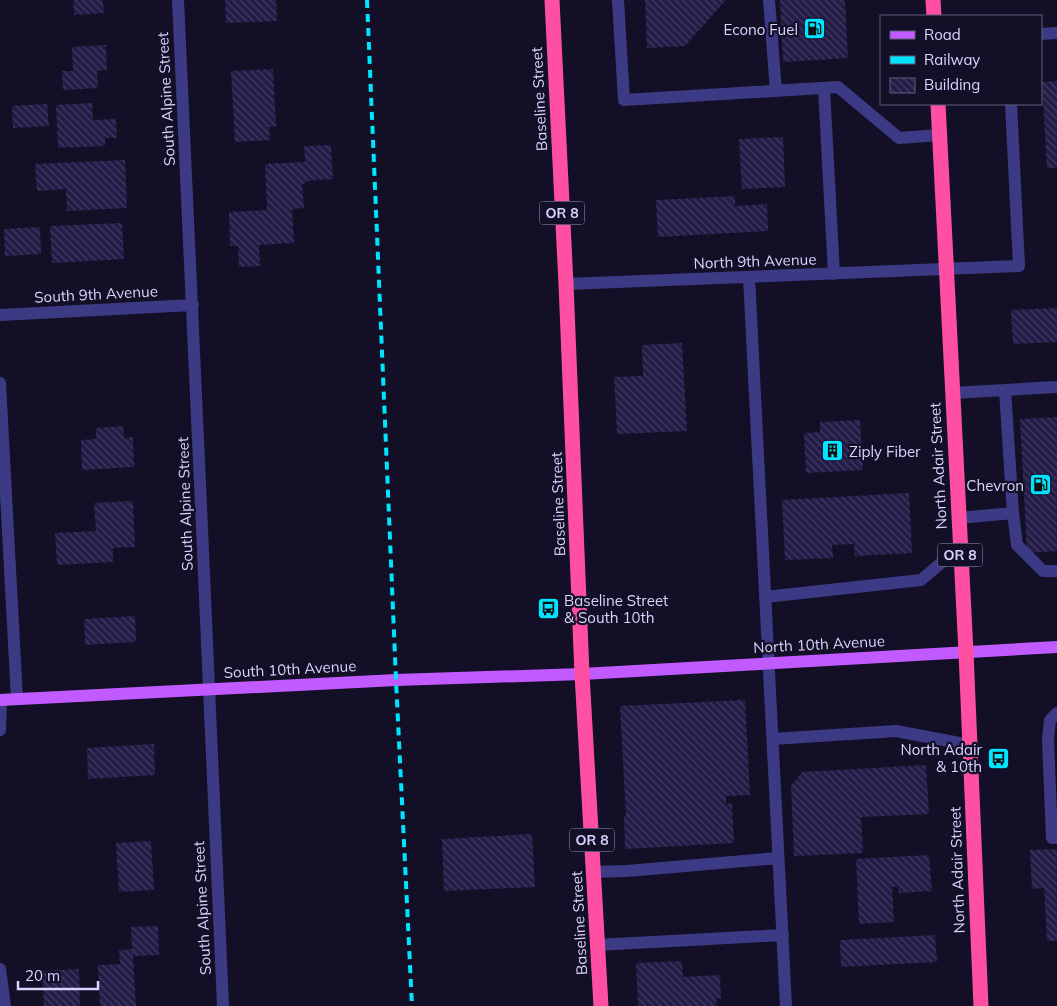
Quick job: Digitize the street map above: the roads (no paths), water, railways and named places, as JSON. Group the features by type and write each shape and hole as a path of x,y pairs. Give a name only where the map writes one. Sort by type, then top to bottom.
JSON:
{"highway":[{"name":"Baseline Street","path":"552,0 582,674 601,1006"},
{"path":"933,0 934,15"},
{"name":"North Adair Street","path":"938,105 966,652 980,1006"}],"main road":[{"name":"North 10th Avenue","path":"582,674 1057,647"},
{"name":"South 10th Avenue","path":"1,700 396,680 582,674"}],"street":[{"name":"South Alpine Street","path":"178,0 223,1006"},
{"path":"618,0 624,100 838,87 899,138 939,135"},
{"path":"769,0 776,91"},
{"path":"1042,34 1057,33"},
{"path":"824,88 834,274"},
{"name":"North 9th Avenue","path":"566,284 1019,266 1011,105"},
{"path":"749,277 786,1006"},
{"name":"South 9th Avenue","path":"0,315 193,305"},
{"path":"0,382 17,699"},
{"path":"952,393 1057,387"},
{"path":"1006,390 1013,513 1017,545 1043,571 1057,572"},
{"path":"958,518 1013,513"},
{"path":"765,597 921,580 960,547"},
{"path":"0,730 1,700"},
{"path":"1057,713 1050,720 1048,740 1052,838 1057,838"},
{"path":"773,739 896,730 970,745"},
{"path":"593,872 627,871 778,858"},
{"path":"597,945 782,935"},
{"path":"0,969 5,1006"}],"railway":[{"path":"367,0 412,1006"}],"place":[{"name":"Econo Fuel","path":"814,29"},
{"name":"Ziply Fiber","path":"833,451"},
{"name":"Chevron","path":"1040,485"},
{"name":"Baseline Street & South 10th","path":"548,609"},
{"name":"North Adair & 10th","path":"998,758"}]}
